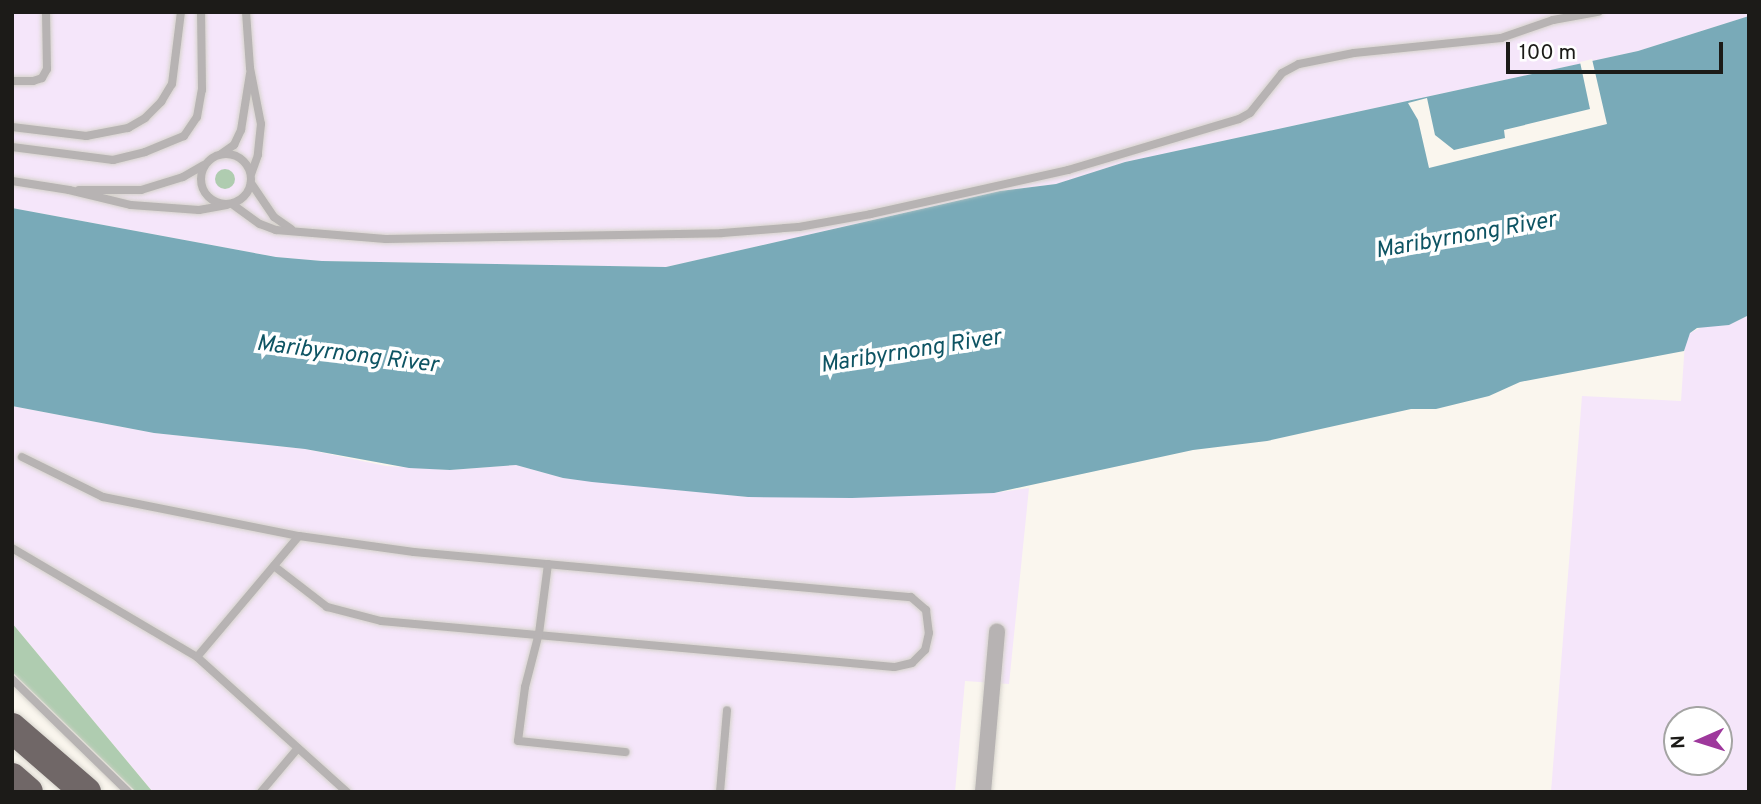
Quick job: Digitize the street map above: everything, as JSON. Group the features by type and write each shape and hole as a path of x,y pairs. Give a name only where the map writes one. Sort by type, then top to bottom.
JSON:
{"highway":[{"path":"13,728 86,792"},
{"path":"12,778 28,792"}],"street":[{"path":"983,792 997,632"}],"lane":[{"path":"12,81 42,78 47,69 46,12"},
{"path":"12,127 86,136 128,128 145,118 162,102 172,84 181,12"},
{"path":"12,147 113,160 145,152 184,136 197,117 202,90 201,12"},
{"path":"15,180 131,205 199,210 229,204 244,196 258,155 261,124 250,68 246,12"},
{"path":"206,164 201,179 206,194 212,200 229,204 260,224 276,230 425,241 744,233 811,225 1068,170 1239,119 1250,113 1282,73 1299,64 1354,53 1501,38 1553,20 1598,12"},
{"path":"69,190 141,190 183,177 206,164 234,145 241,130 250,68"},
{"path":"219,155 239,158 274,217 294,231"},
{"path":"22,457 103,497 299,536 414,552 911,597 926,610 929,633 925,650 912,663 894,667 539,633 381,621 327,607 274,566"},
{"path":"197,657 299,536"},
{"path":"12,548 197,657 347,792"},
{"path":"548,564 539,633 525,687 518,741 625,752"},
{"path":"12,678 128,792"},
{"path":"720,792 727,710"},
{"path":"261,792 298,748"}],"shaded area":[{"path":"12,12 1749,12 1749,16 1638,51 1125,162 1056,184 1000,191 666,267 322,261 276,257 12,208"},
{"path":"1749,315 1749,792 1551,792 1582,396 1681,401 1685,342 1690,333 1704,326 1729,325"},
{"path":"12,406 154,433 305,449 386,466 450,470 516,465 563,478 748,497 994,493 1029,488 1009,684 965,681 955,792 153,792 12,623"}],"green space":[{"path":"221,169 229,169 235,179 229,189 221,189 215,183 215,175"},
{"path":"12,623 153,792 136,792 12,672"}],"water":[{"name":"Maribyrnong River","path":"1749,16 1749,315 1729,325 1697,328 1690,333 1684,351 1520,382 1489,396 1436,409 1411,409 1267,441 1193,450 994,493 852,498 748,497 592,482 563,478 516,465 450,470 409,468 305,449 154,433 12,406 12,208 276,257 322,261 666,267 1000,191 1056,184 1125,162 1638,51"}],"pier":[{"path":"1592,59 1607,124 1429,168 1418,120 1408,103 1427,98 1435,135 1454,150 1505,138 1504,130 1590,109 1580,62"}]}
